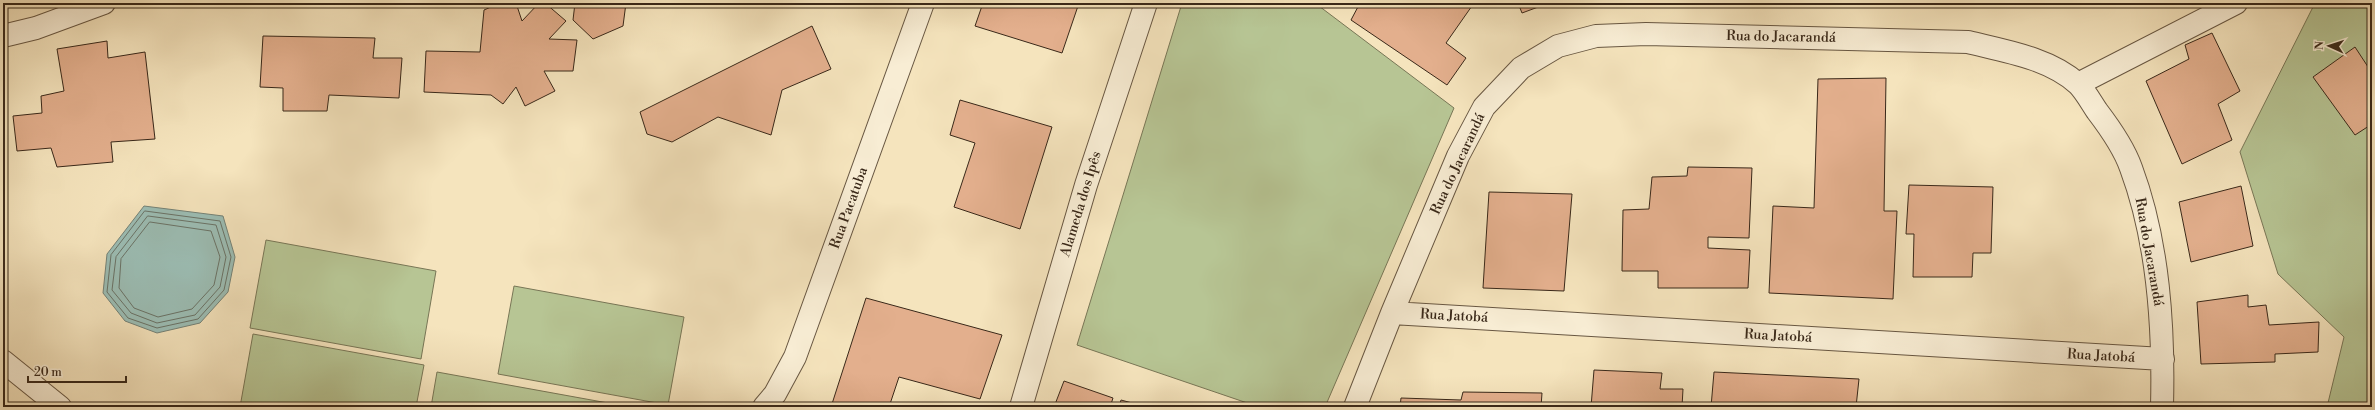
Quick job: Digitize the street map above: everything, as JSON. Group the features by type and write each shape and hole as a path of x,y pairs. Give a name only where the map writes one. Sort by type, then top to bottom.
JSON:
{"street":[{"path":"3,36 36,28 104,3"},
{"name":"Rua Pacatuba","path":"764,407 775,394 795,357 923,3"},
{"name":"Alameda dos Ipês","path":"1020,407 1086,185 1146,3"},
{"path":"2078,84 2236,3"},
{"name":"Rua do Jacarandá","path":"1355,407 1392,313 1458,156 1484,107 1521,68 1558,46 1596,36 1646,34 1968,42 2012,52 2049,65 2078,84 2108,125 2131,166 2145,209 2157,286 2163,359 2162,407"},
{"name":"Rua Jatobá","path":"1392,313 2163,359"},
{"path":"3,361 60,407"}],"green space":[{"path":"1182,3 1315,3 1454,108 1325,407 1259,407 1077,345"},
{"path":"2315,3 2372,3 2372,407 2327,407 2344,337 2278,274 2240,152"},
{"path":"266,240 436,271 421,359 250,328"},
{"path":"514,286 684,317 668,405 498,374"},
{"path":"253,334 424,365 416,407 240,407"},
{"path":"437,372 608,403 607,407 431,407"}],"water":[{"path":"144,206 223,216 235,257 228,292 200,323 157,333 125,321 103,293 107,254"}],"building":[{"path":"500,3 516,3 522,21 539,3 545,3 566,21 549,39 577,40 573,71 544,71 555,91 525,106 516,87 503,104 491,95 424,92 426,51 480,52 484,10"},
{"path":"575,3 626,3 623,26 593,39 573,20"},
{"path":"983,3 1079,3 1062,53 975,26"},
{"path":"1360,3 1474,3 1446,43 1466,58 1447,85 1351,20"},
{"path":"1518,3 1549,3 1522,13"},
{"path":"812,26 831,69 782,90 771,135 718,117 672,142 647,134 640,112"},
{"path":"2212,33 2240,91 2218,104 2232,140 2182,164 2146,81 2189,59 2185,45"},
{"path":"263,36 375,38 373,58 402,58 399,98 329,95 327,111 283,111 283,88 260,87"},
{"path":"107,41 108,58 145,52 155,139 111,142 113,162 57,167 51,148 17,151 13,116 42,113 41,96 64,91 57,49"},
{"path":"2355,47 2372,73 2372,124 2355,135 2313,77"},
{"path":"1886,78 1884,211 1897,211 1893,299 1769,293 1773,206 1814,208 1818,79"},
{"path":"960,100 1052,127 1020,229 954,207 975,143 950,135"},
{"path":"1688,167 1752,168 1749,238 1708,237 1708,248 1750,250 1748,288 1658,288 1658,271 1622,271 1623,210 1649,209 1652,177 1687,176"},
{"path":"1909,185 1993,187 1991,253 1973,253 1972,277 1913,277 1914,234 1906,234"},
{"path":"2241,186 2253,246 2191,262 2179,202"},
{"path":"1489,192 1572,194 1564,291 1483,288"},
{"path":"2248,295 2248,307 2266,305 2269,325 2319,322 2318,352 2275,354 2275,362 2201,364 2197,302"},
{"path":"866,298 1002,335 980,399 899,377 889,407 831,407"},
{"path":"1594,370 1662,373 1660,389 1683,389 1682,407 1591,407"},
{"path":"1714,372 1859,379 1856,407 1711,407"},
{"path":"1064,381 1113,398 1110,407 1054,407"},
{"path":"1463,392 1542,393 1541,407 1400,407 1401,398 1461,400"},
{"path":"1121,400 1147,407 1119,407"}]}
